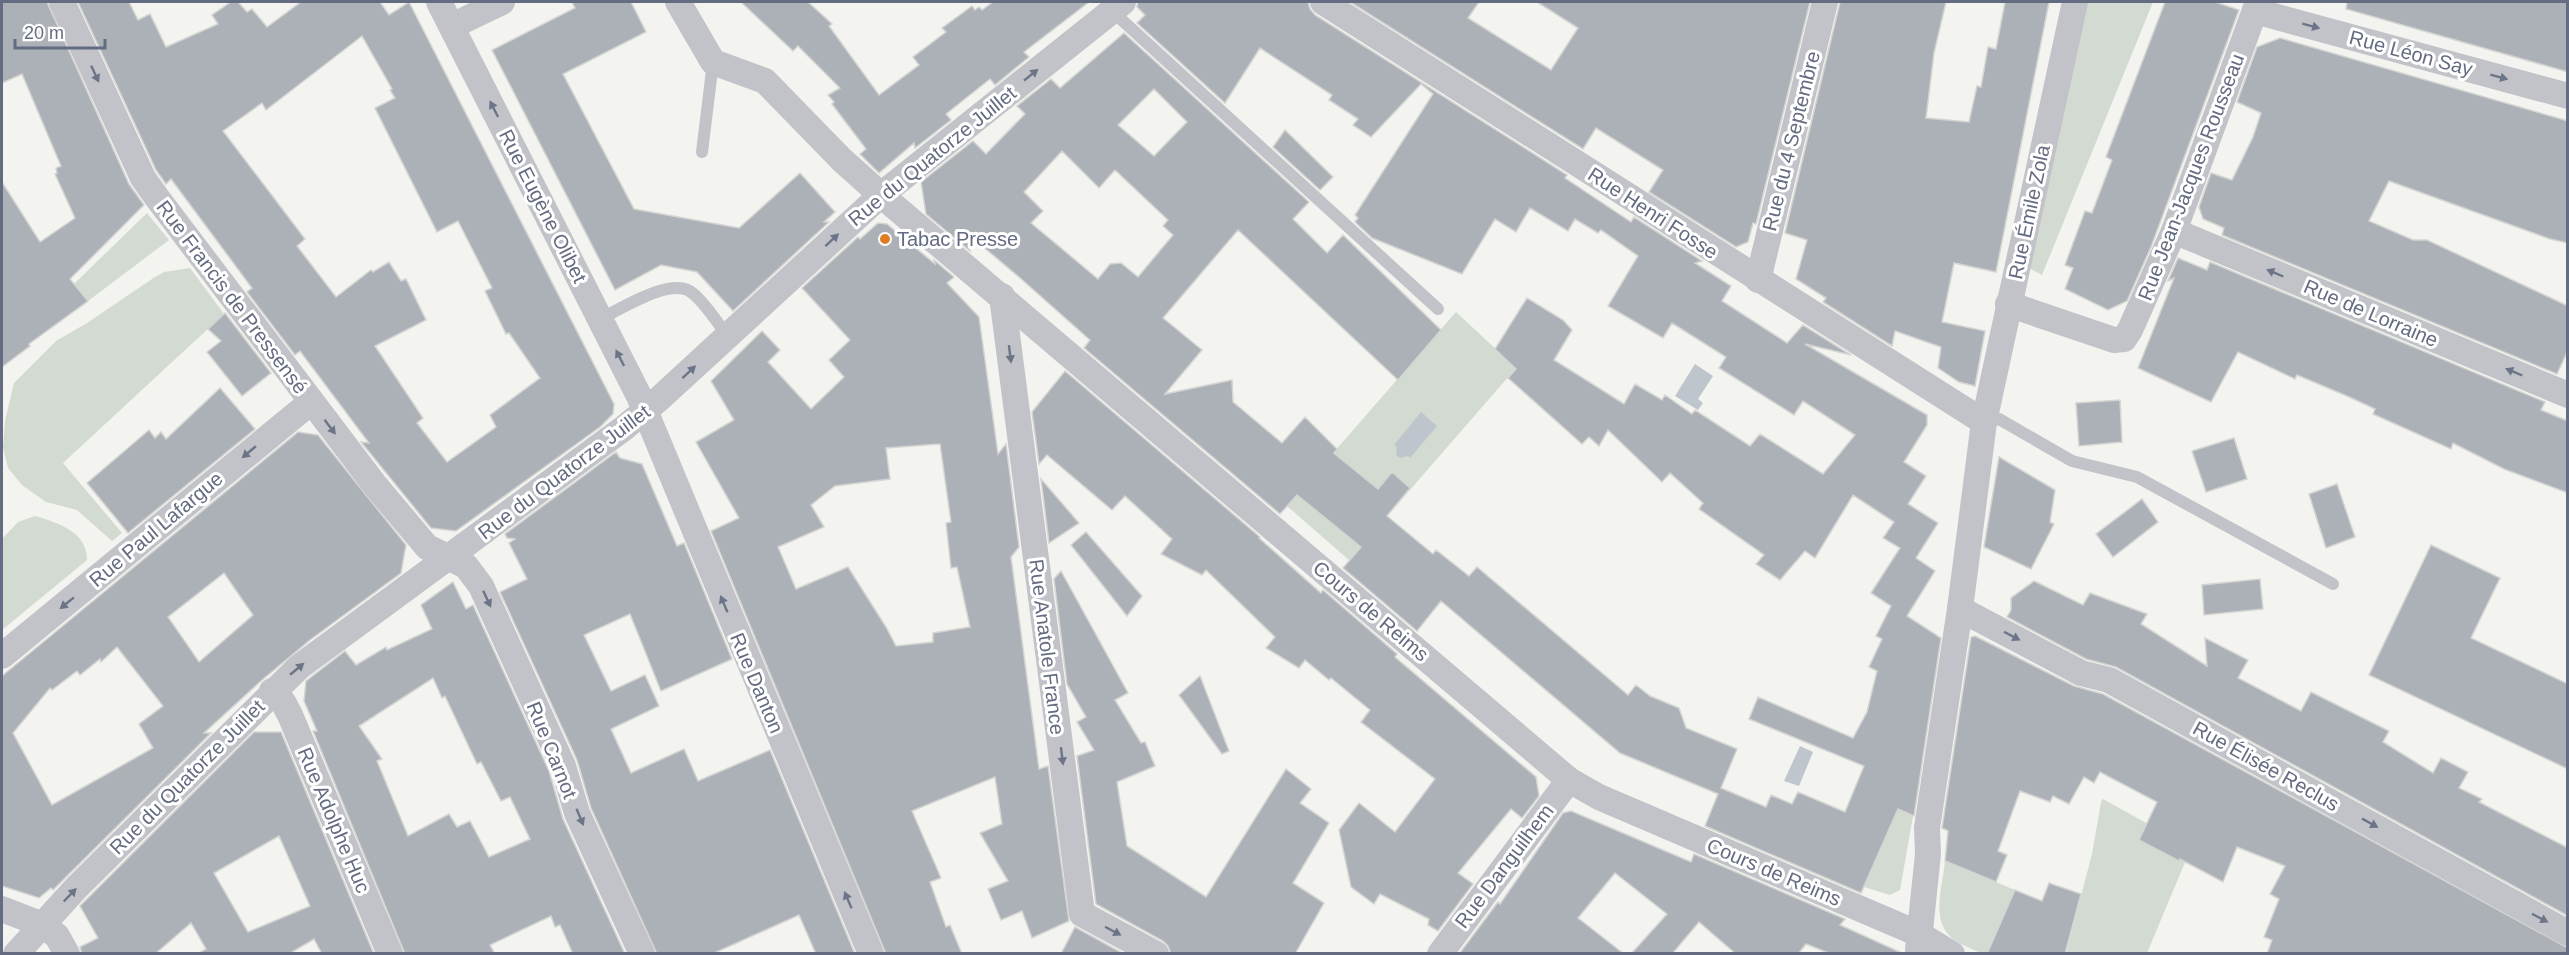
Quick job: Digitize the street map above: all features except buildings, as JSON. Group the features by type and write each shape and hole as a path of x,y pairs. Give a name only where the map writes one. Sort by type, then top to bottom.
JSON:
{"street":[{"name":"Rue Francis de Pressensé","path":"62,2 144,178 375,485 427,548 448,558"},
{"name":"Rue Eugène Olibet","path":"439,2 645,411"},
{"path":"452,26 502,2"},
{"path":"678,2 713,62"},
{"name":"Rue Henri Fosse","path":"1323,2 1984,422"},
{"name":"Rue du 4 Septembre","path":"1758,280 1825,2"},
{"name":"Rue Émile Zola","path":"1918,944 1928,854 1928,828 1984,422 2074,2"},
{"name":"Rue du Quatorze Juillet","path":"16,954 272,691 299,667 645,411 881,195 1112,5"},
{"name":"Rue Jean-Jacques Rousseau","path":"2008,304 2114,340 2124,339 2174,231 2256,6"},
{"name":"Rue Léon Say","path":"2256,6 2568,96"},
{"name":"Cours de Reims","path":"713,62 765,81 842,160 881,195 1569,780 1599,798 1918,944 1953,954"},
{"name":"Rue de Lorraine","path":"2174,231 2568,395"},
{"name":"Rue Anatole France","path":"1002,296 1082,914 1156,954"},
{"name":"Rue Paul Lafargue","path":"2,656 311,402"},
{"name":"Rue Danton","path":"645,411 871,954"},
{"name":"Rue Carnot","path":"448,558 466,566 481,586 563,766 577,813 642,954"},
{"name":"Rue Élisée Reclus","path":"1960,609 2081,673 2109,680 2568,933"},
{"name":"Rue Adolphe Huc","path":"272,691 283,702 290,715 390,954"},
{"name":"Rue Danguilhem","path":"1440,954 1569,780"},
{"path":"2,909 42,925 57,936 67,954"}],"lane":[{"path":"1112,5 1438,309"},
{"path":"702,152 713,62"},
{"path":"600,319 665,288 678,288 691,291 728,336"},
{"path":"1984,422 1999,419 2072,461 2137,477 2333,584"}],"shaded area":[{"path":"2080,2 2153,2 2042,275 2025,266"},
{"path":"147,213 169,240 88,301 74,284"},
{"path":"190,268 224,314 63,463 122,533 112,541 77,510 46,502 22,485 8,468 3,447 5,421 14,383 56,341 164,272"},
{"path":"1456,312 1516,368 1349,560 1287,506"},
{"path":"1695,364 1713,376 1698,399 1703,403 1698,410 1675,396"},
{"path":"1421,412 1437,426 1410,458 1408,456 1400,458 1396,455 1397,447 1394,445"},
{"path":"35,516 70,530 82,542 87,560 2,630 2,539 18,522"},
{"path":"1800,746 1813,752 1799,786 1784,781"},
{"path":"2103,799 2191,848 2147,953 2066,954 2092,854"},
{"path":"1898,809 1913,816 1900,890 1890,895 1864,887"},
{"path":"1945,861 2015,890 1987,953 1961,944 1944,928 1939,908"}],"place":[{"name":"Tabac Presse","path":"885,239"}]}
